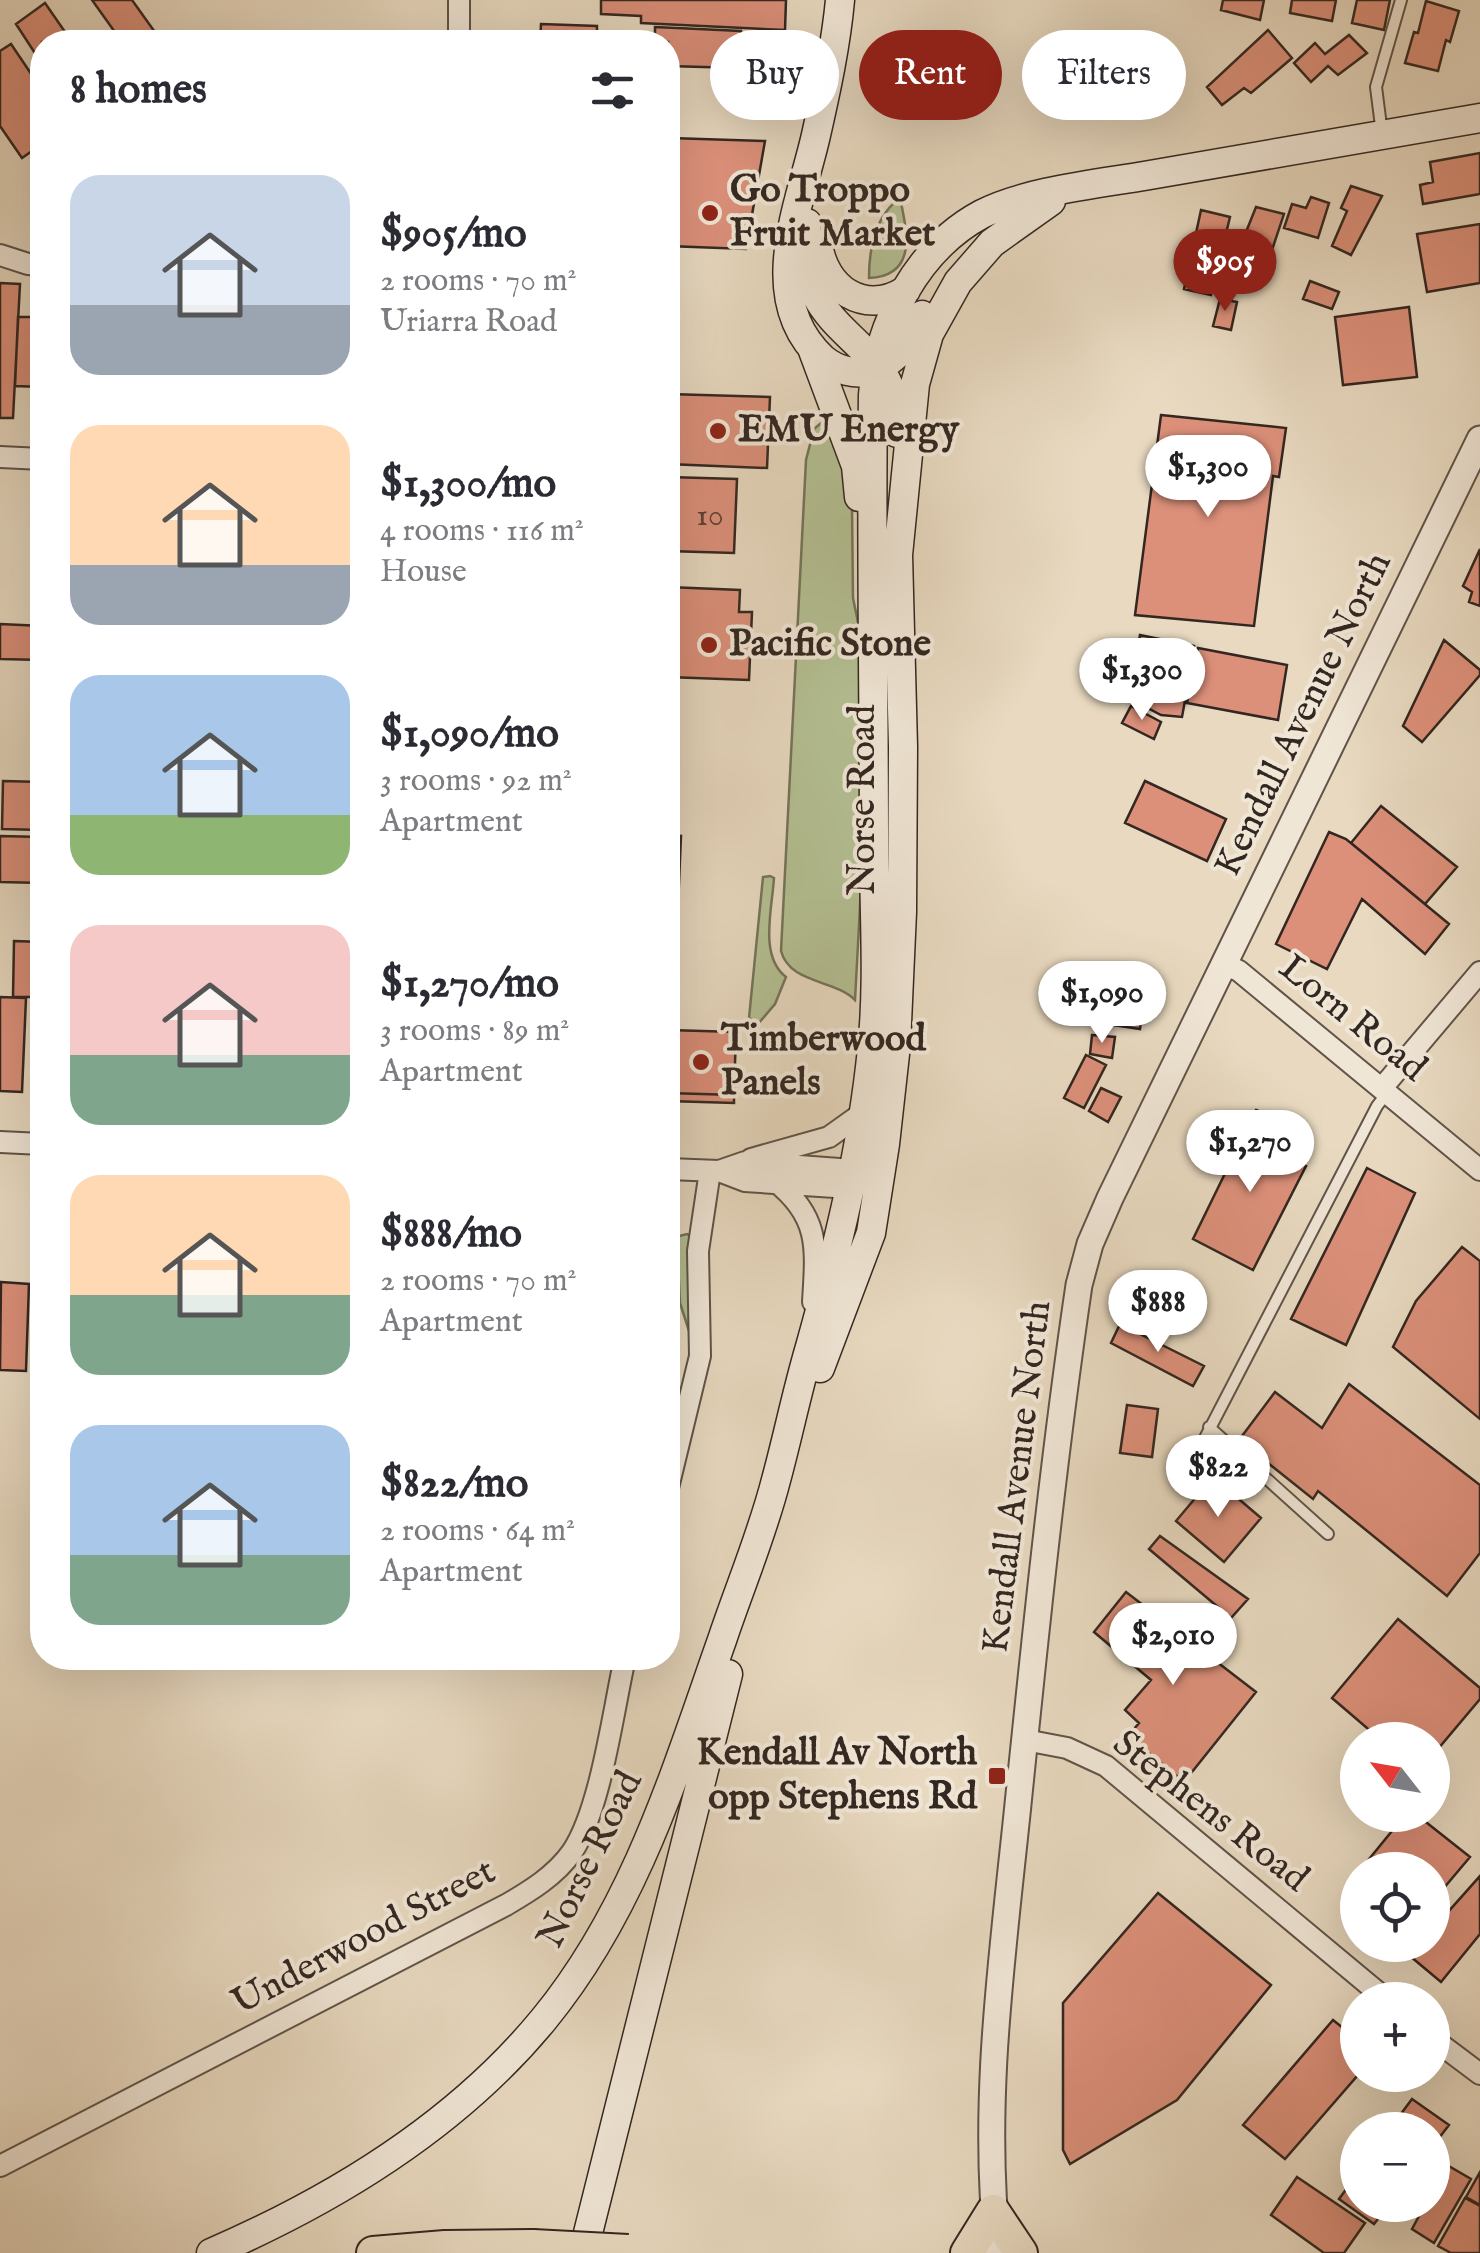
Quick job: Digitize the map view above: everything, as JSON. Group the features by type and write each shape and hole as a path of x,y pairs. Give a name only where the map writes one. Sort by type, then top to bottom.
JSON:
{"highway":[{"path":"967,2253 993,2211 1020,2253"},
{"path":"373,2253 532,2246 634,2252"}],"main road":[{"path":"840,0 817,132 786,260 791,302 810,342 857,470 860,596 876,647"},
{"path":"1080,188 1480,118"},
{"path":"817,132 815,182 820,253 831,282 850,295 867,299 885,299 906,290"},
{"path":"815,182 806,238 809,281 825,313 878,366 894,393 898,410 898,555"},
{"name":"Norse Road","path":"211,2253 318,2202 420,2135 499,2068 558,2002 609,1925 643,1856 750,1565 809,1349 866,1180 896,1045 902,748 898,555 916,384 925,344 958,282 980,255 1014,225 1080,188"},
{"name":"Norse Road","path":"776,1481 871,1234 864,1112 878,959 874,854 873,427 878,366 888,327 906,290 942,245 981,215 1005,205 1080,188"},
{"path":"810,342 820,356 838,368 860,373 878,366 906,345 930,297 948,273 1014,225"},
{"name":"Norse Road","path":"583,2253 734,1648 750,1565"}],"street":[{"path":"459,30 460,0"},
{"path":"0,256 30,264"},
{"name":"Kendall Avenue North","path":"998,2253 993,2211 996,2042 1025,1740 1082,1272 1110,1198 1480,439"},
{"path":"0,457 30,458"},
{"name":"Lorn Road","path":"1223,962 1239,971 1480,1170"},
{"path":"1385,1090 1480,972"},
{"path":"715,1171 774,1150 829,1138 864,1112"},
{"path":"0,1142 30,1143"},
{"path":"745,1162 866,1180"},
{"path":"680,1170 715,1171 745,1181 866,1180"},
{"path":"680,1442 700,1356 698,1251 715,1171"},
{"path":"776,1182 803,1208 815,1243 809,1349"},
{"name":"Underwood Street","path":"0,2166 506,1905 544,1881 572,1852 591,1814 622,1670"},
{"name":"Stephens Road","path":"1025,1740 1067,1748 1106,1766 1365,1982"},
{"path":"1450,2052 1480,2074"}],"lane":[{"path":"1382,135 1376,87 1401,0"},
{"path":"1190,1467 1385,1090"},
{"path":"1209,1427 1328,1534"}],"green space":[{"path":"900,198 906,237 902,261 885,275 869,278 875,234 891,205"},
{"path":"827,418 852,505 853,598 864,651 862,869 855,1000 793,970 781,951 806,460 814,429"},
{"path":"763,877 774,878 770,945 772,957 786,977 775,1004 758,1024 749,1018"},
{"path":"680,1236 690,1236 689,1331 680,1303"}],"building":[{"path":"92,0 132,0 153,30 113,30"},
{"path":"601,0 786,0 785,30 641,23 641,16 601,14"},
{"path":"1223,0 1264,0 1260,20 1221,10"},
{"path":"1292,0 1336,0 1332,21 1290,13"},
{"path":"1357,0 1390,0 1384,30 1352,23"},
{"path":"1426,1 1459,11 1438,71 1405,63"},
{"path":"45,3 64,30 30,30 30,46 16,24"},
{"path":"541,24 597,26 597,30 541,30"},
{"path":"655,27 720,30 710,30 710,67 680,66 680,30"},
{"path":"1268,30 1292,58 1251,93 1244,88 1222,105 1207,87"},
{"path":"1349,35 1367,53 1338,75 1328,66 1311,82 1294,63 1315,43 1325,54"},
{"path":"11,44 30,72 30,152 22,158 0,126 0,51"},
{"name":"Go Troppo Fruit Market","path":"680,138 765,141 746,249 680,246"},
{"path":"1480,153 1480,194 1423,204 1420,185 1433,182 1430,162"},
{"path":"1351,186 1382,196 1351,255 1332,246 1347,211 1341,208"},
{"path":"1311,197 1329,203 1318,238 1284,228 1292,204 1306,208"},
{"path":"1256,207 1284,214 1270,256 1262,254 1261,260 1244,255 1246,249 1240,247"},
{"path":"1201,210 1230,217 1211,295 1184,289"},
{"path":"1480,224 1480,283 1427,292 1417,234"},
{"path":"1310,281 1339,292 1332,309 1303,299"},
{"path":"0,283 20,284 13,418 0,418"},
{"path":"1220,299 1237,302 1231,330 1213,326"},
{"path":"1409,307 1417,377 1343,385 1335,317"},
{"path":"18,317 30,317 30,387 15,386"},
{"name":"EMU Energy","path":"680,394 770,397 767,468 680,464"},
{"path":"1161,415 1286,428 1279,477 1273,476 1254,626 1135,615"},
{"path":"680,477 737,479 734,553 680,551"},
{"path":"1480,549 1480,606 1469,602 1472,592 1463,586"},
{"name":"Pacific Stone","path":"680,588 740,590 739,612 752,612 749,680 680,677"},
{"path":"0,624 30,625 30,660 0,659"},
{"path":"1140,635 1194,646 1188,681 1134,671"},
{"path":"1444,640 1480,670 1480,675 1422,742 1403,726"},
{"path":"1198,648 1287,665 1278,720 1187,703"},
{"path":"1133,674 1188,684 1182,717 1161,715 1127,697"},
{"path":"1131,706 1161,722 1154,739 1122,723"},
{"path":"3,781 30,782 30,830 2,829"},
{"path":"1145,781 1226,819 1207,861 1125,823"},
{"path":"1381,806 1457,867 1425,904 1351,843"},
{"path":"1329,832 1346,839 1449,924 1425,954 1362,899 1327,969 1276,944"},
{"path":"0,836 30,837 30,883 0,882"},
{"path":"14,941 30,942 30,997 13,997"},
{"path":"1087,983 1144,991 1140,1029 1080,1020"},
{"path":"0,997 26,998 22,1092 0,1091"},
{"name":"Timberwood Panels","path":"680,1030 736,1032 734,1095 680,1093"},
{"path":"1092,1035 1115,1037 1112,1058 1090,1054"},
{"path":"1086,1055 1106,1065 1084,1108 1064,1098"},
{"path":"1101,1088 1121,1097 1108,1122 1089,1111"},
{"path":"680,1093 734,1095 734,1103 680,1101"},
{"path":"1256,1110 1282,1120 1269,1148 1306,1166 1253,1270 1193,1239"},
{"path":"1367,1168 1415,1193 1346,1345 1291,1319"},
{"path":"1462,1247 1480,1261 1480,1419 1393,1347 1416,1301"},
{"path":"1,1282 29,1284 26,1371 0,1370"},
{"path":"1120,1324 1204,1366 1193,1386 1111,1343"},
{"path":"1349,1384 1480,1485 1480,1553 1447,1596 1318,1491 1313,1499 1239,1440 1275,1392 1322,1428"},
{"path":"1127,1405 1158,1409 1152,1457 1120,1453"},
{"path":"1213,1477 1261,1518 1224,1562 1176,1521"},
{"path":"1160,1536 1248,1599 1231,1618 1149,1549"},
{"path":"1126,1592 1256,1692 1184,1782 1128,1736 1139,1723 1125,1710 1151,1680 1094,1632"},
{"path":"1398,1619 1480,1688 1480,1699 1450,1735 1450,1722 1360,1722 1332,1698"},
{"path":"1391,1832 1438,1832 1470,1857 1450,1881 1450,1852 1375,1852"},
{"path":"1480,1876 1480,1934 1441,1982 1417,1962 1450,1962 1450,1910"},
{"path":"1158,1893 1271,1985 1177,2100 1070,2164 1063,2150 1063,2003"},
{"path":"1333,2020 1340,2026 1340,2092 1343,2092 1285,2159 1243,2125"},
{"path":"1412,2099 1430,2112 1402,2112"},
{"path":"1450,2167 1471,2179 1450,2215"},
{"path":"1480,2172 1480,2205 1466,2197"},
{"path":"1297,2177 1340,2206 1340,2222 1365,2223 1344,2253 1324,2253 1271,2215"},
{"path":"1465,2198 1480,2206 1480,2253 1451,2253 1438,2246"},
{"path":"1416,2222 1446,2222 1434,2243 1412,2229"}],"place":[{"name":"Go Troppo Fruit Market","path":"710,213"},
{"name":"EMU Energy","path":"718,431"},
{"name":"Pacific Stone","path":"709,645"},
{"name":"Timberwood Panels","path":"701,1062"},
{"name":"Kendall Av North opp Stephens Rd","path":"997,1776"}]}
